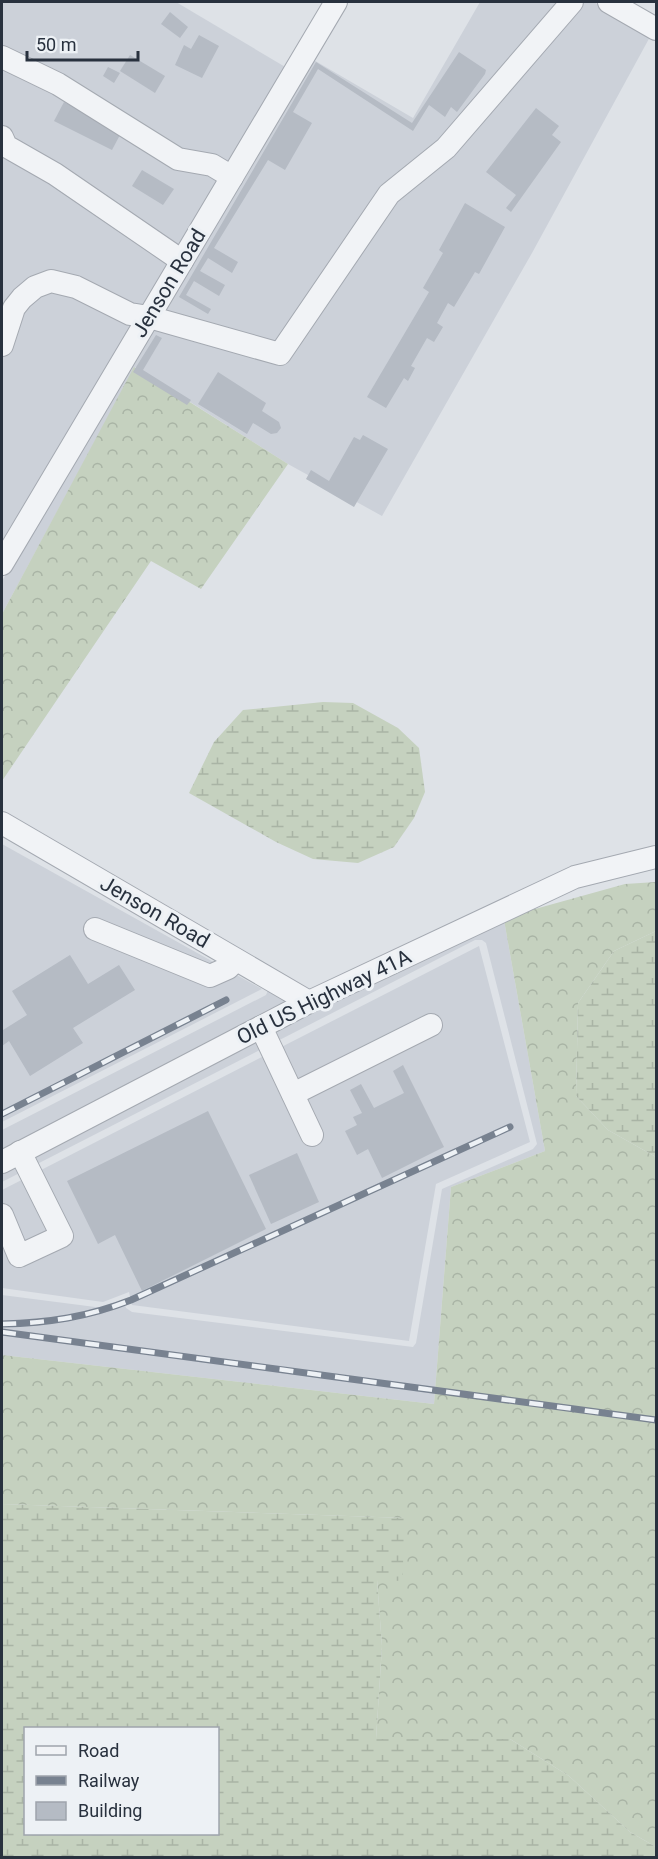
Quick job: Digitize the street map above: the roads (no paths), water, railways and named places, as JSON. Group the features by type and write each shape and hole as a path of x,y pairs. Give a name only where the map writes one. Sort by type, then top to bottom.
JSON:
{"street":[{"name":"Jenson Road","path":"2,564 336,2"},
{"path":"2,345 14,308 35,287 51,281 76,287 130,315 149,317 280,354 389,194 446,148 572,2"},
{"path":"609,2 657,30"},
{"path":"2,57 58,84 178,159 212,165 232,177"},
{"path":"2,137 6,146 55,174 182,261"},
{"name":"Jenson Road","path":"2,823 309,1002"},
{"name":"Old US Highway 41A","path":"10,1157 309,1002 575,878 657,857"},
{"path":"95,929 210,976 228,968 236,960"},
{"path":"293,1094 431,1025"},
{"path":"261,1027 312,1135"},
{"path":"2,1215 19,1256 62,1236 10,1157"}],"railway":[{"path":"2,1114 226,1000"},
{"path":"2,1324 68,1318 131,1300 510,1127"},
{"path":"2,1332 656,1420"}]}
